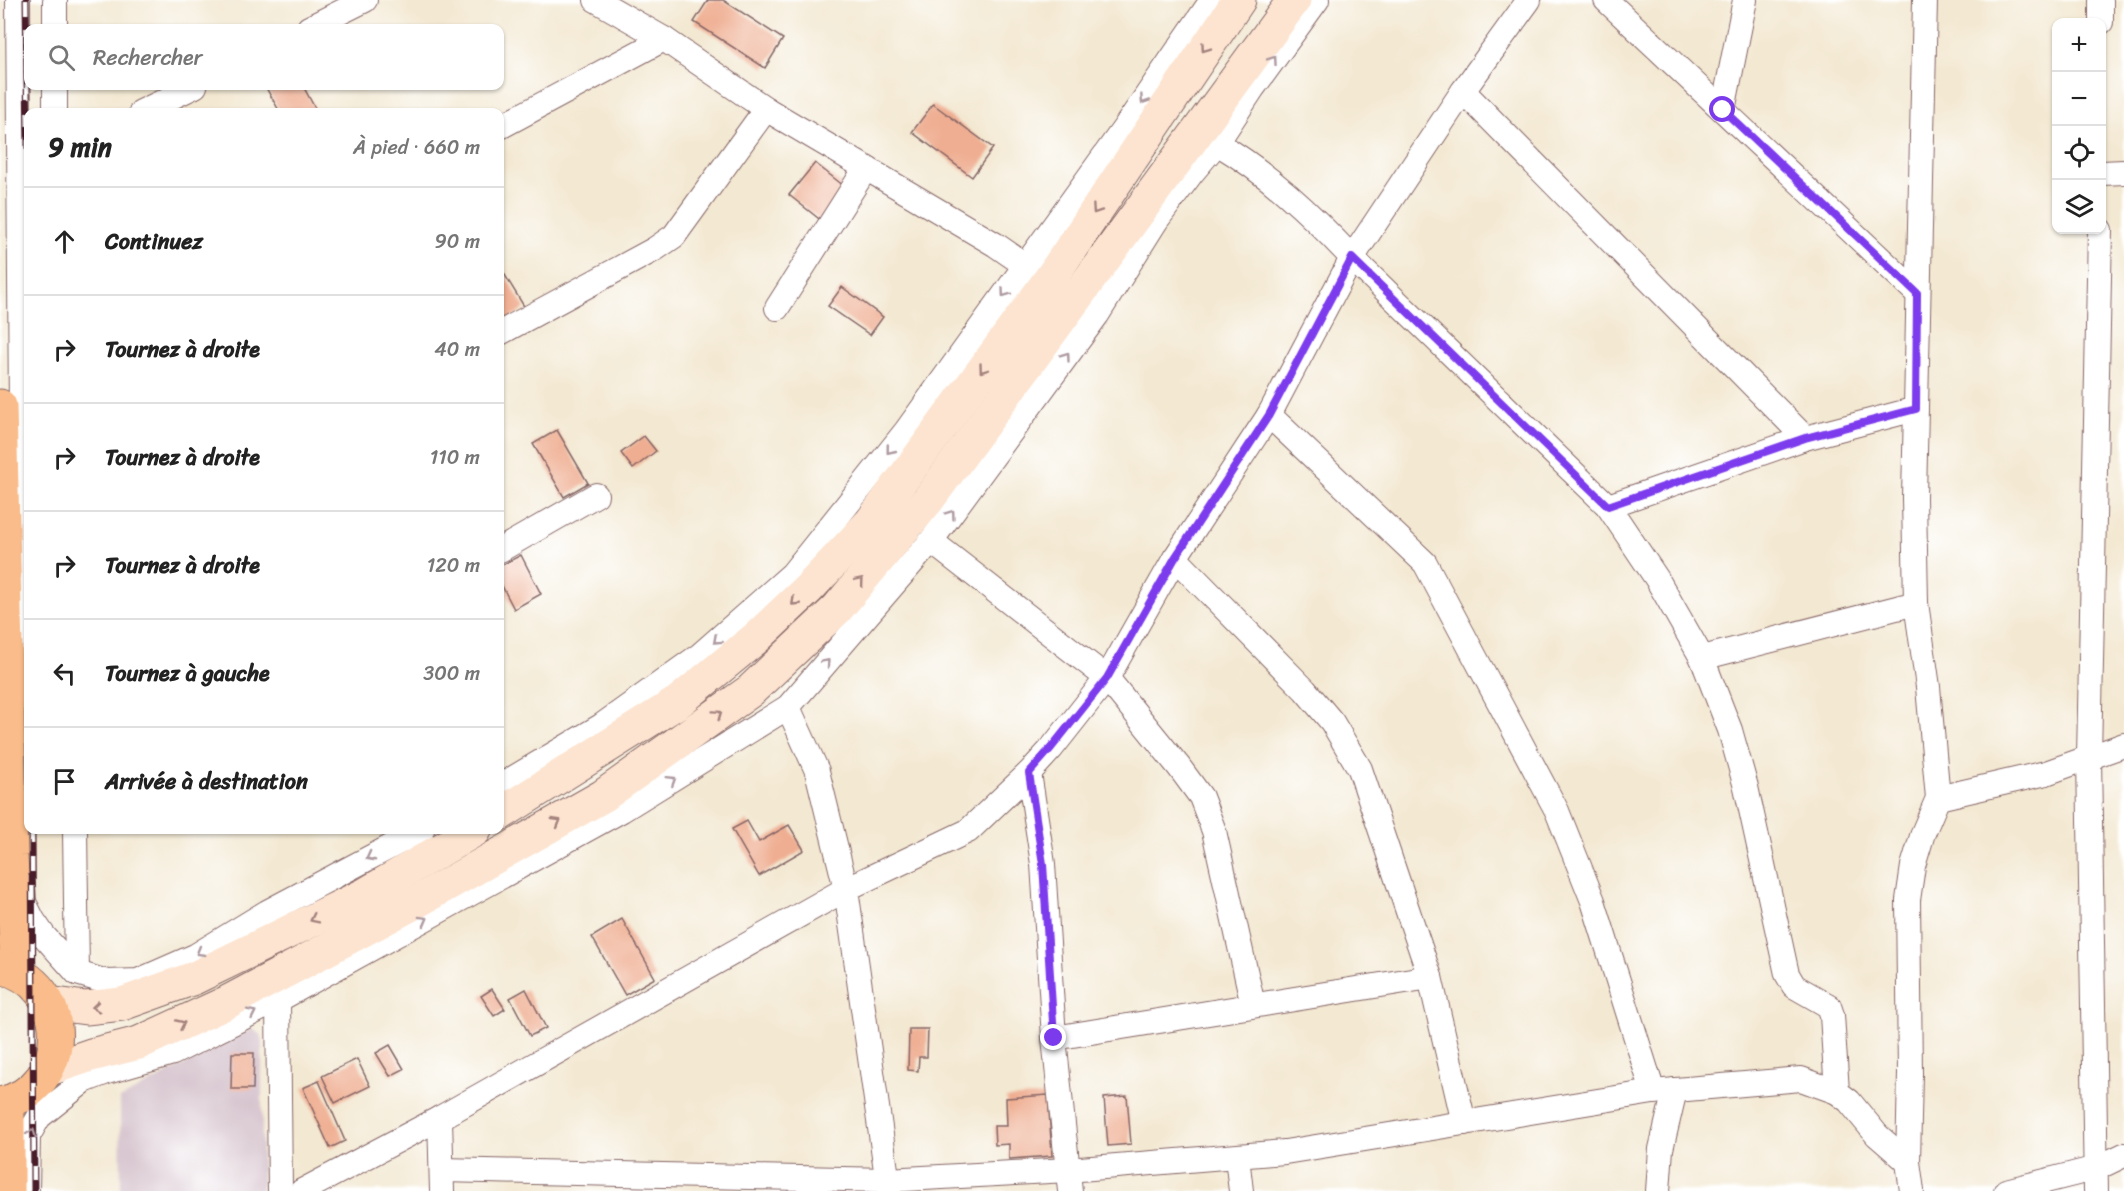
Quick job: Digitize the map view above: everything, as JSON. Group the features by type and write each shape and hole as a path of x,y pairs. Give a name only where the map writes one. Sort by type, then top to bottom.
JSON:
{"highway":[{"path":"0,406 11,856 8,969 33,981 54,1016 56,1031 56,1046 47,1070 34,1089 4,1103 8,1191"}],"street":[{"path":"18,0 16,161 24,902 44,936 77,973 107,982 138,981 195,956 267,912 414,834"},
{"path":"54,0 55,24"},
{"path":"317,24 365,0"},
{"path":"596,0 664,39 766,109 996,245 1025,265"},
{"path":"504,784 601,726 700,655 792,574 906,431 1125,127 1212,0"},
{"path":"504,811 678,702 771,624 809,588 871,522 1050,279 1239,0"},
{"path":"27,1191 28,1136 39,1118 84,1080 172,1053 418,901 603,796 750,691 828,617 928,500 1294,0"},
{"path":"47,1070 91,1055 139,1043 226,1003 276,989 622,810 788,707 932,541 1097,315 1156,221 1217,143 1276,54 1317,0"},
{"path":"302,1191 440,1118 846,889 968,831 1029,773 1107,678 1175,558 1269,415 1352,258 1463,91 1529,0"},
{"path":"1606,0 1917,293"},
{"path":"1723,110 1745,0"},
{"path":"1912,1191 1908,1162 1910,1073 1908,900 1913,866 1923,833 1938,798 1928,687 1916,603 1914,498 1925,0"},
{"path":"2101,0 2101,18"},
{"path":"504,125 664,39"},
{"path":"55,90 55,108"},
{"path":"149,108 187,90"},
{"path":"1463,91 1805,438"},
{"path":"504,331 655,249 674,236 766,109"},
{"path":"1217,143 1277,184 1318,221 1352,258 1608,506 1657,579 1702,658 1730,730 1746,788 1787,974 1794,986 1828,1006 1832,1016 1837,1092"},
{"path":"777,308 866,168"},
{"path":"2106,173 2124,172"},
{"path":"2096,1179 2089,757 2100,234"},
{"path":"1608,506 1805,438 1916,409"},
{"path":"1269,415 1425,563 1557,811 1664,1091 1658,1191"},
{"path":"504,548 596,495"},
{"path":"932,541 1107,678 1201,797 1214,831 1253,1005"},
{"path":"1175,558 1305,690 1332,722 1360,769 1430,978 1464,1123"},
{"path":"1702,658 1916,603"},
{"path":"788,707 817,771 846,889 888,1185"},
{"path":"1938,798 2046,773 2124,745"},
{"path":"1029,773 1043,864 1054,1038 1069,1181"},
{"path":"75,834 77,973"},
{"path":"48,1003 86,1008 122,1004 194,978 366,894 468,834"},
{"path":"1054,1038 1430,978"},
{"path":"276,989 280,1191"},
{"path":"440,1118 442,1180 888,1185 1069,1181 1285,1152 1664,1091 1802,1079 1837,1092 1850,1101 1877,1135 1908,1162"},
{"path":"2006,1191 2096,1179 2124,1155"},
{"path":"1237,1157 1241,1191"}],"shaded area":[{"path":"252,1029 262,1036 262,1191 121,1191 120,1099"}],"building":[{"path":"708,0 723,0 783,39 765,68 694,22"},
{"path":"267,90 305,90 315,108 278,108"},
{"path":"933,104 993,148 972,177 912,132"},
{"path":"815,163 849,190 823,222 789,195"},
{"path":"504,274 525,308 504,321"},
{"path":"842,287 883,317 870,335 828,306"},
{"path":"557,430 588,483 564,497 533,444"},
{"path":"644,436 656,451 633,469 621,453"},
{"path":"521,555 541,594 514,609 504,590 504,564"},
{"path":"747,821 759,842 789,825 804,850 759,876 732,829"},
{"path":"622,919 655,978 625,995 592,937"},
{"path":"492,989 505,1009 494,1016 481,996"},
{"path":"526,989 546,1028 530,1036 510,998"},
{"path":"909,1029 928,1029 927,1057 919,1057 918,1071 908,1070"},
{"path":"390,1045 404,1069 390,1076 376,1053"},
{"path":"232,1053 254,1053 253,1089 231,1089"},
{"path":"357,1059 370,1086 335,1103 322,1076"},
{"path":"319,1081 345,1141 330,1148 303,1088"},
{"path":"1048,1095 1052,1156 1009,1159 1009,1144 995,1145 994,1126 1007,1126 1006,1098"},
{"path":"1127,1096 1131,1144 1108,1146 1104,1098"}],"railway":[{"path":"26,0 26,24"},
{"path":"27,90 27,108"},
{"path":"32,834 34,1191"}],"route":[{"path":"1054,1038 1043,864 1029,773 1107,678 1175,558 1269,415 1352,258 1608,506 1805,438 1916,409 1917,293 1723,110"}]}
